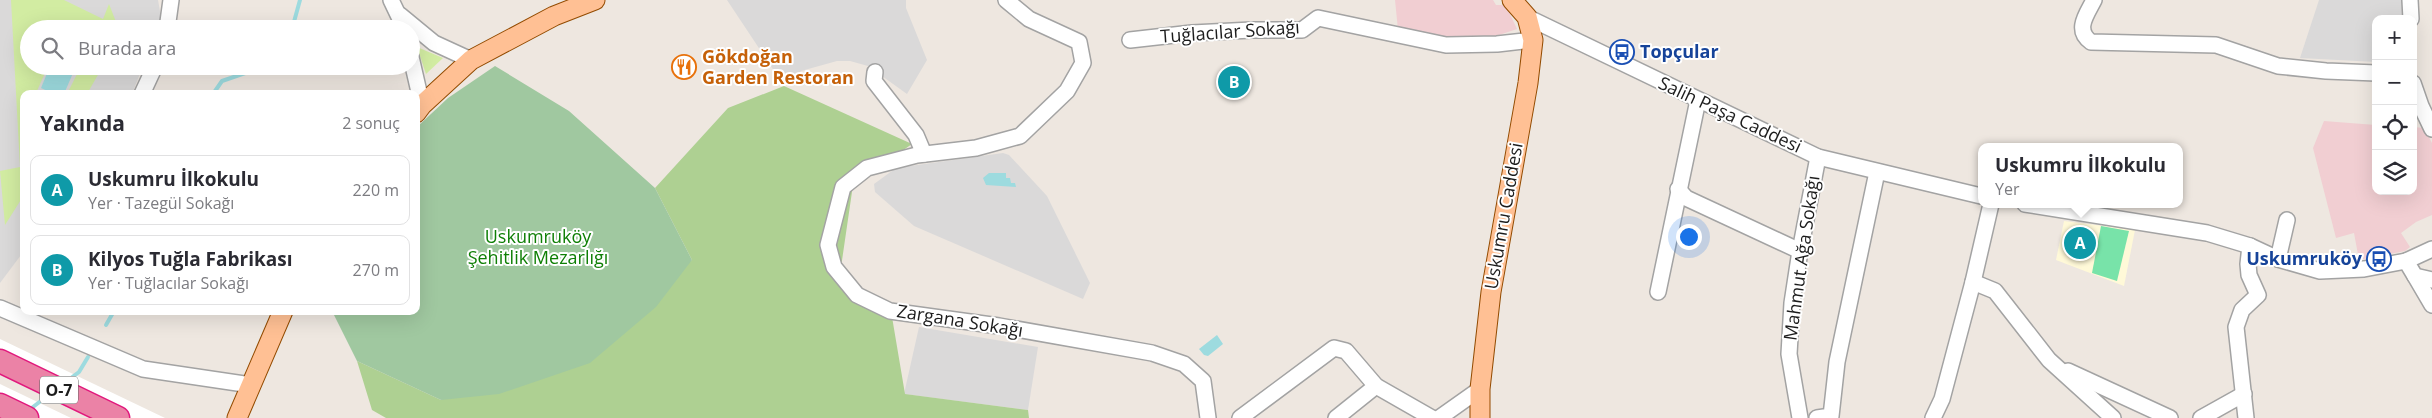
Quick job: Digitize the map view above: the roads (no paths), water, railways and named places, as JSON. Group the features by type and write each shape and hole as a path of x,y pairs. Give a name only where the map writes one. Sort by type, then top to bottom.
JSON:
{"highway":[{"name":"O-7","path":"0,361 118,418"},
{"name":"O-7","path":"0,405 27,418"}],"main road":[{"path":"420,108 472,60 554,16 595,0"},
{"name":"Salih Paşa Caddesi","path":"1512,0 1527,17"},
{"name":"Uskumru Caddesi","path":"1480,418 1480,389 1491,292 1508,183 1528,83 1533,40 1527,17"},
{"path":"237,418 282,315"}],"street":[{"path":"167,20 170,0"},
{"path":"391,0 401,20"},
{"name":"Zargana Sokağı","path":"1006,0 1030,19 1079,42 1082,63 1067,91 1020,136 976,148 924,154 867,168 843,187 828,245 834,267 857,295 890,311 999,326 1143,351 1184,364 1203,381 1208,418"},
{"path":"2094,0 2082,26 2084,36 2091,42 2157,45 2208,44 2232,49 2287,67 2372,73"},
{"path":"2410,0 2411,15"},
{"name":"Salih Paşa Caddesi","path":"1527,17 1818,157 1978,195"},
{"name":"Tuğlacılar Sokağı","path":"1130,40 1200,33 1302,30 1318,18 1446,45 1497,44 1533,40"},
{"path":"420,34 434,43 472,60"},
{"path":"875,72 874,81 916,135 924,154"},
{"path":"144,90 151,75"},
{"path":"414,75 416,90"},
{"path":"2417,94 2432,129"},
{"path":"1658,292 1698,100"},
{"name":"Mahmut Ağa Sokağı","path":"1800,418 1789,354 1792,303 1818,157"},
{"path":"1817,418 1831,416 1836,362 1877,172"},
{"path":"1678,189 1686,198 1800,251"},
{"path":"1933,418 1942,399 1974,282 1979,250 1990,208"},
{"path":"2050,208 2207,233 2250,246 2278,259 2320,271 2364,268 2406,261 2432,249"},
{"path":"2278,259 2288,220"},
{"path":"2246,418 2236,327 2242,310 2258,295 2249,275 2250,246"},
{"path":"2406,261 2432,305"},
{"path":"2415,276 2432,280"},
{"path":"1974,282 1995,291 2055,365 2113,418"},
{"path":"0,308 143,368 252,385"},
{"path":"1240,418 1334,348 1346,351 1376,386 1432,418"},
{"path":"2055,365 2170,418"},
{"path":"1336,418 1376,386"},
{"path":"1439,418 1480,389"},
{"path":"2201,418 2244,394"}],"water":[{"path":"46,75 72,75 66,90 45,90 41,88"},
{"path":"989,173 1006,173 1006,178 1010,178 1011,183 1015,183 1016,187 986,185 983,178"},
{"path":"1217,335 1223,344 1208,356 1204,355 1199,349"}],"waterway":[{"path":"294,20 300,0"},
{"path":"216,90 222,81 240,75"},
{"path":"106,325 112,315"},
{"path":"63,384 79,372 88,357"},
{"path":"29,410 50,394"}],"place":[{"name":"Topçular","path":"1622,52"},
{"name":"Gökdoğan Garden Restoran","path":"684,67"},
{"name":"Kilyos Tuğla Fabrikası","path":"1234,82"},
{"name":"Uskumru İlkokulu","path":"2080,243"},
{"name":"Uskumruköy","path":"2379,259"}],"park label":[{"name":"Uskumruköy Şehitlik Mezarlığı","path":"538,247"}]}
